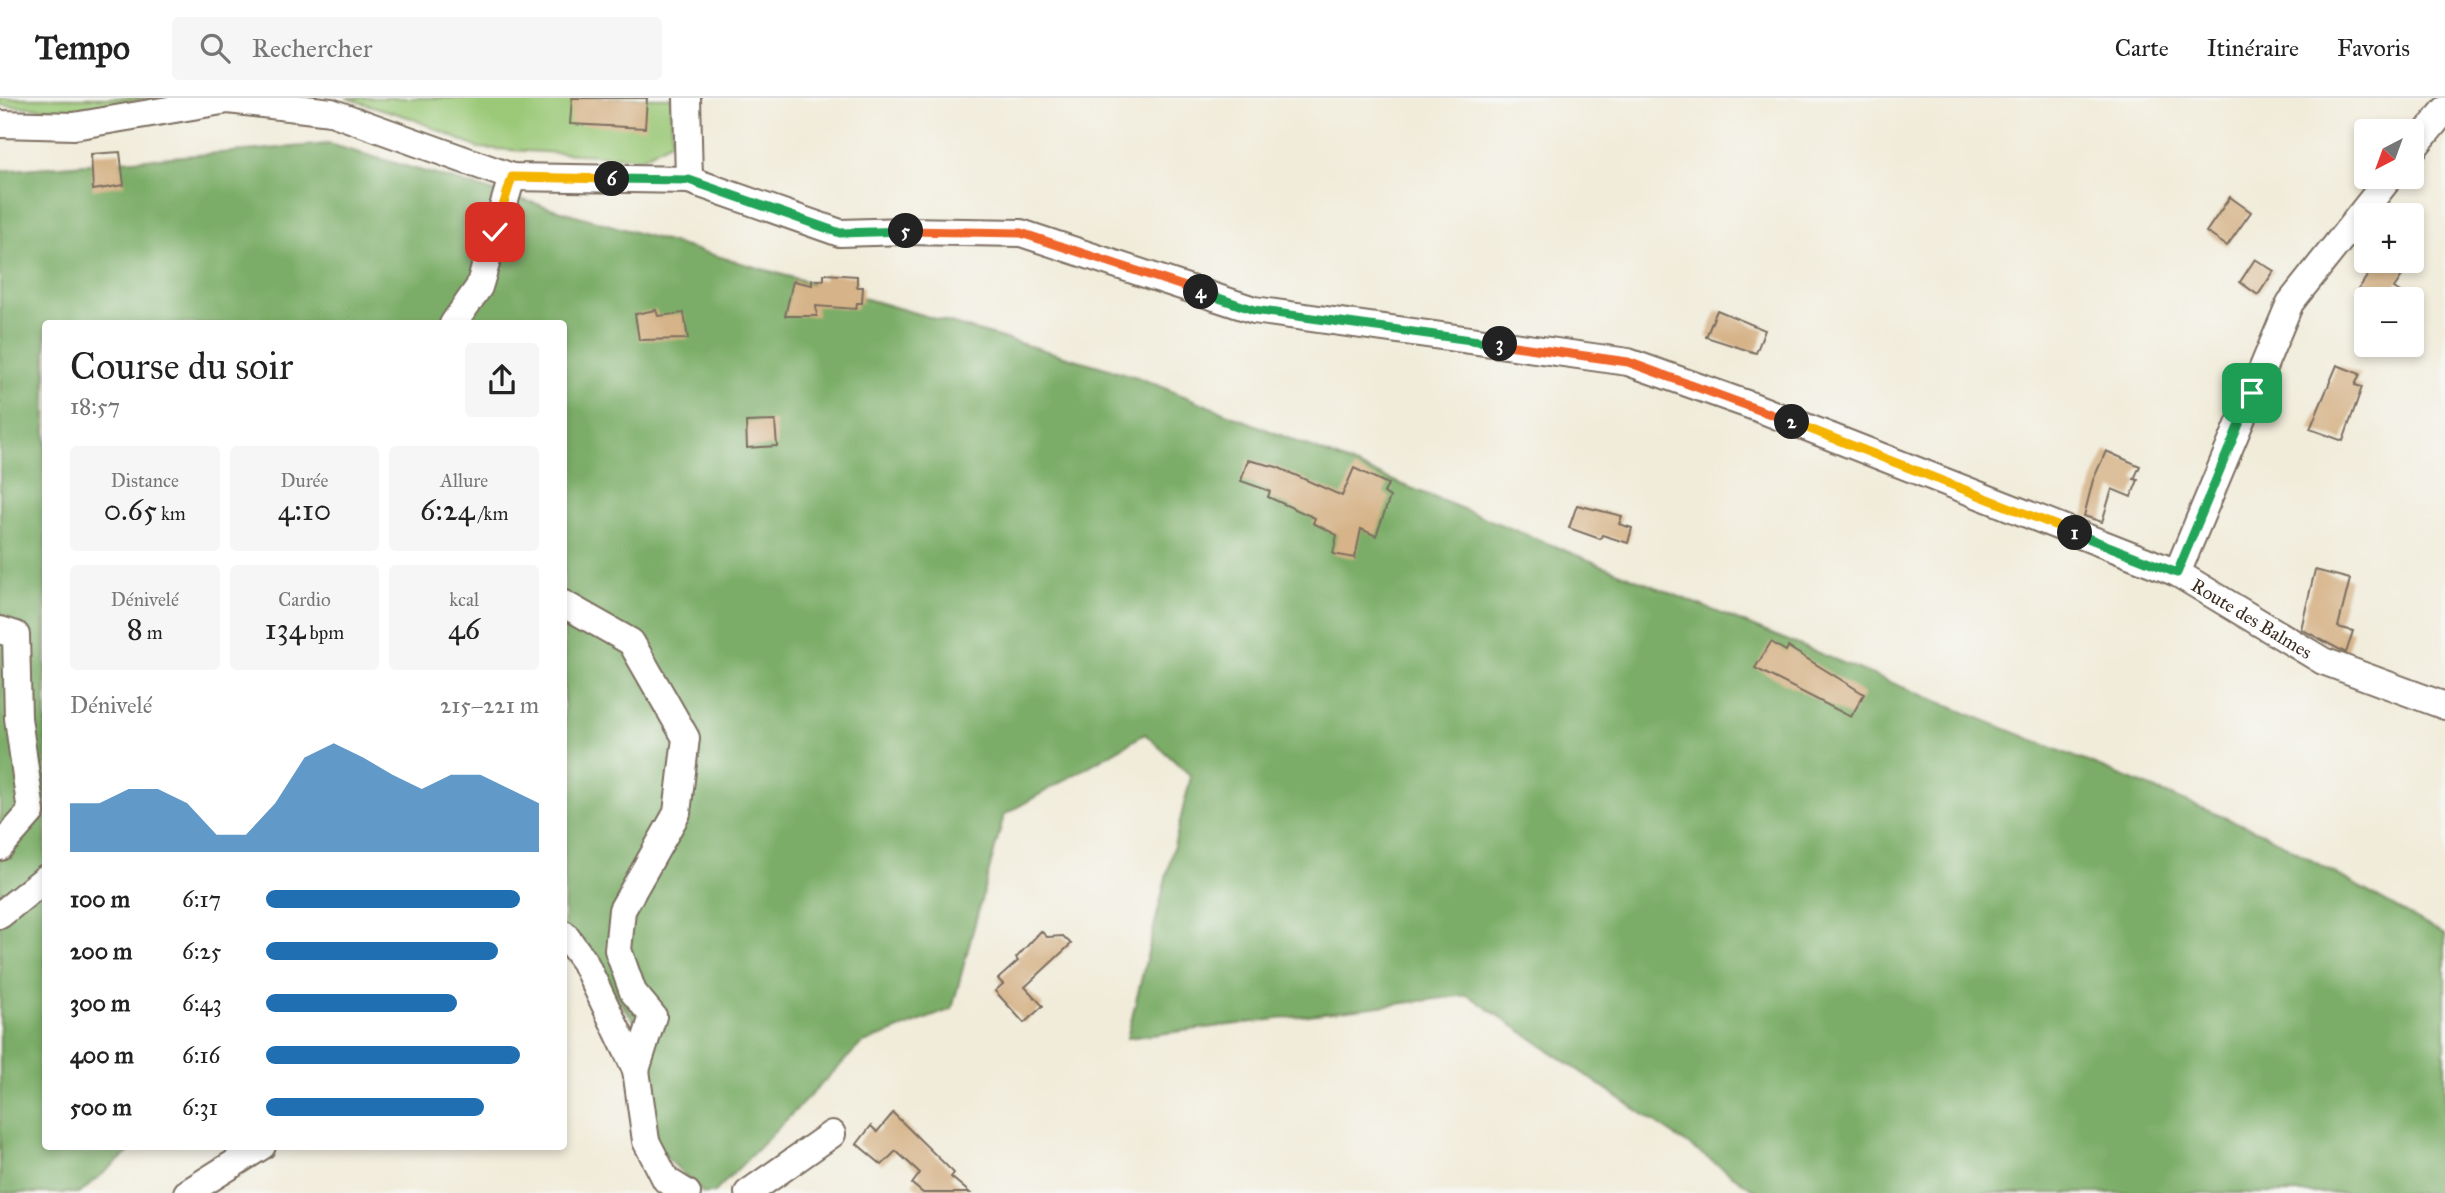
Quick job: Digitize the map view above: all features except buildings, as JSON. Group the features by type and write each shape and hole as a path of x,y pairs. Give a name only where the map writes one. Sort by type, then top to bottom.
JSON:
{"street":[{"path":"687,98 689,180"},
{"name":"Route des Balmes","path":"0,124 74,126 228,100 331,112 512,177 689,180 840,233 1021,233 1254,310 1628,362 1768,412 2177,573 2323,660 2445,706"},
{"path":"2424,135 2445,110"},
{"path":"456,320 479,286 512,177"},
{"path":"2177,573 2290,303 2380,189"},
{"path":"567,606 631,642 686,738 677,813 622,910 618,950 633,992 653,1016 636,1070"},
{"path":"0,630 16,635 18,718 31,812 0,847"},
{"path":"0,915 42,881"},
{"path":"567,938 584,961 636,1070 646,1141 666,1180 687,1193"},
{"path":"748,1193 832,1134"},
{"path":"187,1193 256,1150"}],"green space":[{"path":"0,98 157,98 67,110 0,105"},
{"path":"346,98 671,98 672,141 642,158 478,148 411,118"},
{"path":"329,144 1137,377 2263,833 2445,935 2445,1193 1759,1193 1468,995 1127,1038 1191,776 1145,734 1004,815 952,1009 861,1044 714,1193 703,1193 655,1146 638,1025 567,937 567,320 42,320 42,1150 131,1150 80,1193 0,1193 0,171"}],"route":[{"path":"495,232 512,177 689,180 840,233 1021,233 1254,310 1628,362 1755,407 2177,573 2252,393"}]}
